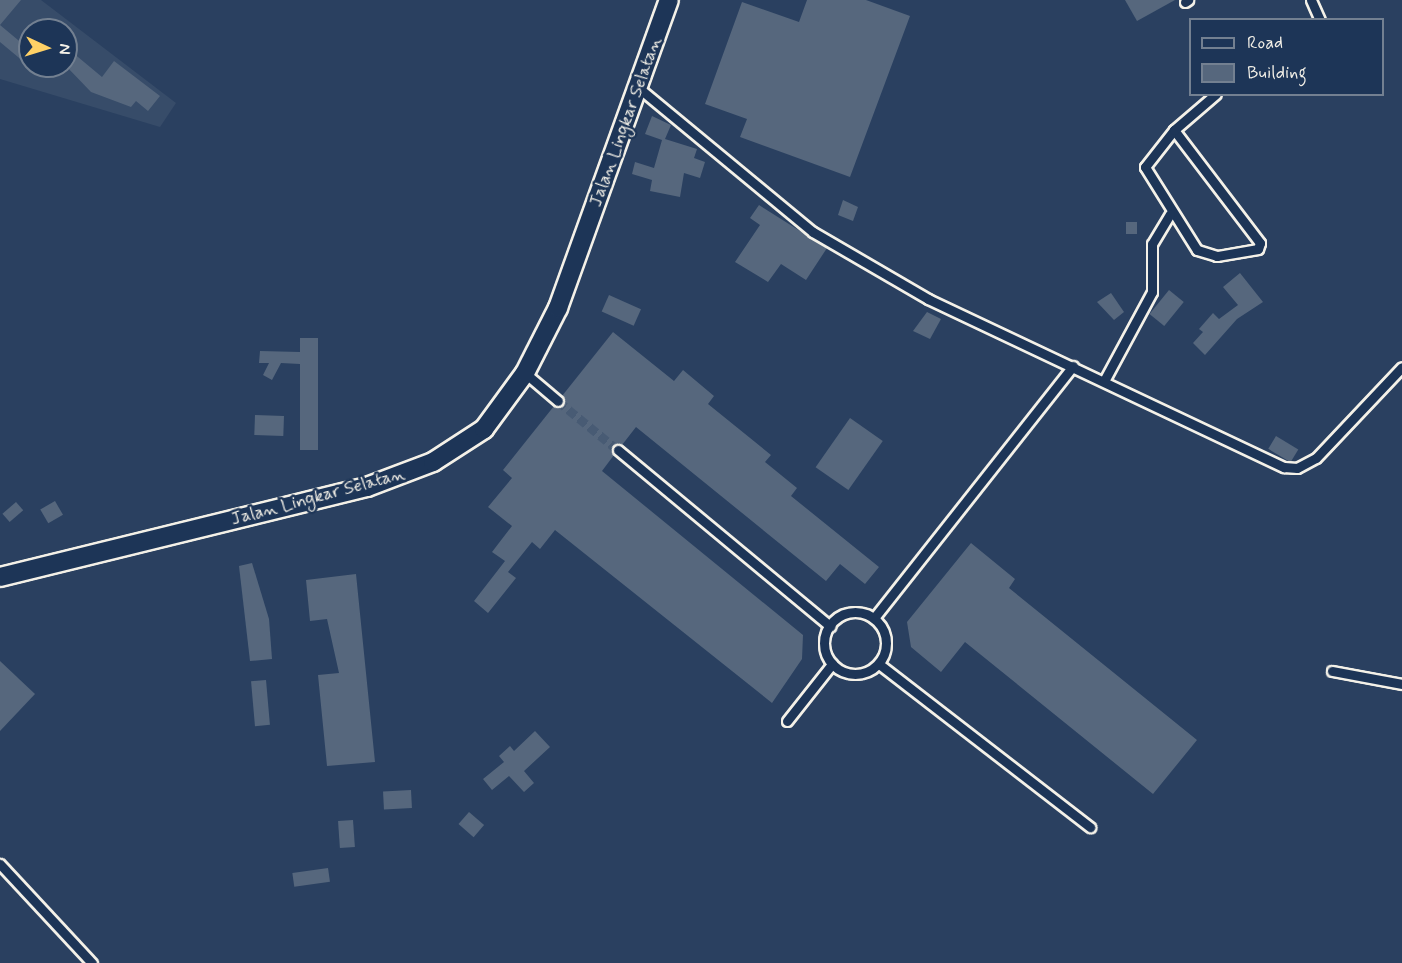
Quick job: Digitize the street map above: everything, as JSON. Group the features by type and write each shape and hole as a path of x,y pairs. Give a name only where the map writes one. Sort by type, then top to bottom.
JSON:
{"highway":[{"name":"Jalan Lingkar Selatan","path":"0,577 404,475 484,429 525,373 558,308 640,89 669,0"}],"street":[{"path":"1311,0 1319,18"},
{"path":"640,89 813,232 928,299 1284,467 1297,468 1316,458 1402,367"},
{"path":"1174,130 1260,243 1258,249 1207,255 1197,250 1170,214 1145,167 1174,130 1214,96"},
{"path":"1104,381 1152,292 1152,244 1170,214"},
{"path":"874,618 1073,366"},
{"path":"525,373 558,401"},
{"path":"618,450 830,626"},
{"path":"853,612 874,618 886,637 879,664 859,674 832,664 825,652 830,626 853,612"},
{"path":"787,721 832,664"},
{"path":"879,664 1090,826"},
{"path":"1332,670 1402,684"},
{"path":"0,864 92,963"}],"shaded area":[{"path":"0,0 41,0 65,18 18,18 18,78 78,78 78,28 176,103 160,127 0,79"}],"building":[{"path":"0,0 21,0 0,25"},
{"path":"807,0 866,0 910,16 850,177 740,137 747,119 705,104 742,2 799,22"},
{"path":"1125,0 1175,0 1137,21"},
{"path":"0,25 18,40 18,57 0,42"},
{"path":"78,57 102,77 114,61 160,96 148,111 136,101 131,107 91,92 78,78"},
{"path":"652,116 671,125 665,139 697,149 694,158 705,162 700,178 684,173 680,197 650,191 652,180 632,174 635,162 654,168 662,140 645,134"},
{"path":"843,200 858,207 853,221 838,215"},
{"path":"759,205 827,248 806,280 781,264 768,282 735,262 760,225 750,218"},
{"path":"1126,222 1137,222 1137,234 1126,234"},
{"path":"1240,273 1263,302 1237,319 1205,355 1193,343 1203,332 1199,329 1213,313 1219,319 1238,305 1223,287"},
{"path":"1169,290 1184,302 1164,326 1149,314"},
{"path":"1111,293 1124,312 1114,320 1097,302"},
{"path":"609,295 641,309 634,326 602,311"},
{"path":"927,312 941,319 930,339 913,331"},
{"path":"613,332 674,381 683,370 714,396 708,404 771,455 765,462 797,488 791,496 879,567 865,584 840,564 826,581 636,427 622,445 612,446 614,455 602,471 803,635 802,659 772,703 555,530 540,549 532,542 508,572 516,578 488,613 474,601 505,561 492,552 512,526 488,507 512,478 503,470 554,406 563,405 562,396"},
{"path":"300,338 318,338 318,450 300,450 300,364 281,363 272,380 263,375 269,363 259,363 260,351 300,352"},
{"path":"255,415 284,416 283,436 254,435"},
{"path":"850,418 883,441 848,490 816,467"},
{"path":"1276,436 1298,449 1291,462 1268,449"},
{"path":"55,501 63,515 48,523 40,510"},
{"path":"16,502 23,510 10,522 2,514"},
{"path":"971,543 1015,579 1009,588 1197,740 1153,794 965,642 941,672 911,647 907,622"},
{"path":"252,563 269,619 272,659 250,661 239,566"},
{"path":"356,574 375,762 327,766 318,675 339,673 327,619 310,621 306,580"},
{"path":"0,661 35,694 0,731"},
{"path":"266,680 270,725 255,726 251,681"},
{"path":"535,731 550,747 524,771 534,783 524,792 509,776 492,790 483,779 504,762 499,756 510,746 514,751"},
{"path":"411,790 412,808 384,809 383,791"},
{"path":"469,812 484,825 474,837 459,824"},
{"path":"353,820 355,847 340,848 338,821"},
{"path":"328,868 330,882 294,887 292,873"}],"tunnel":[{"path":"558,401 618,450"}]}
